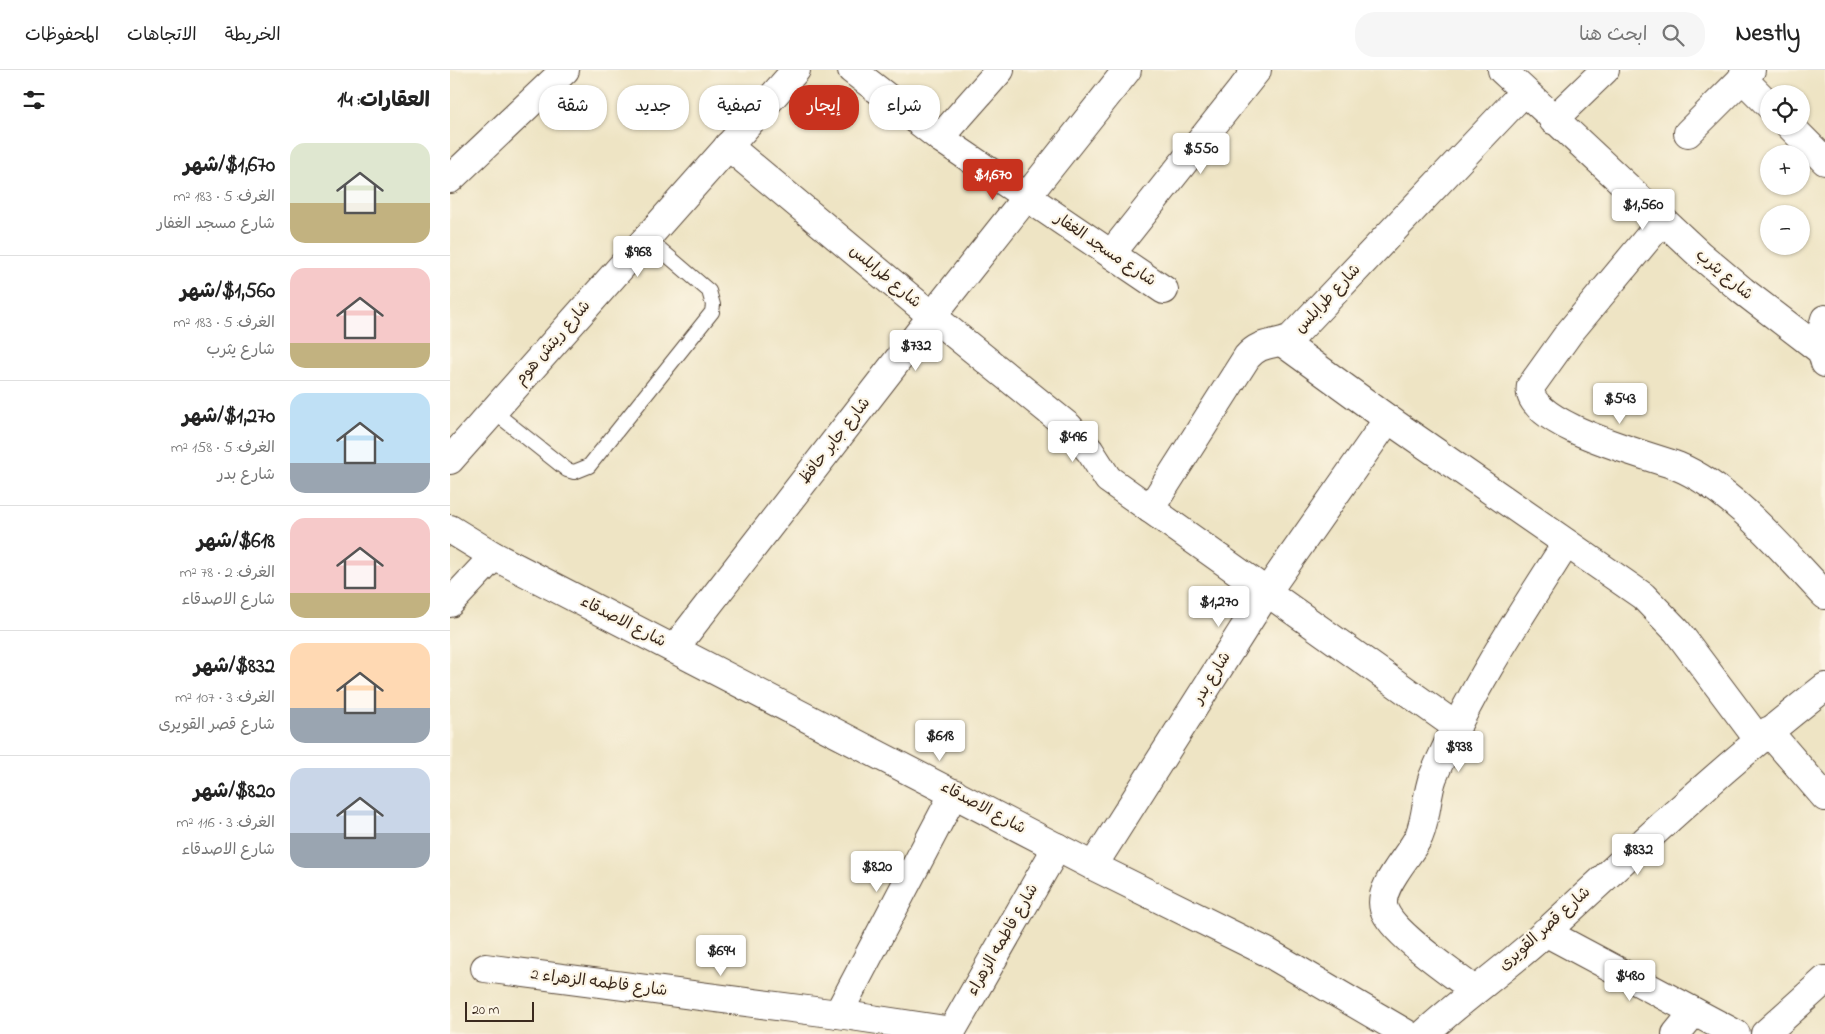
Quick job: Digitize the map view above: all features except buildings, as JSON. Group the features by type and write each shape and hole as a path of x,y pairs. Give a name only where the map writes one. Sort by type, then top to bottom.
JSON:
{"street":[{"path":"450,179 565,70"},
{"name":"شارع ريتش هوم","path":"450,460 796,70"},
{"name":"شارع مسجد الغفار","path":"852,70 940,138 1164,290"},
{"path":"940,138 1000,70"},
{"name":"شارع جابر حافظ","path":"674,649 932,316 1127,70"},
{"path":"1111,254 1257,70"},
{"name":"شارع يثرب","path":"1502,70 1553,120 1663,220 1743,291 1823,358"},
{"path":"1553,120 1605,70"},
{"path":"1688,133 1746,74 1760,93"},
{"name":"شارع طرابلس","path":"1150,509 1247,357 1261,345 1282,342 1291,338 1524,92"},
{"path":"1799,135 1825,161"},
{"name":"شارع طرابلس","path":"728,146 1069,428 1090,451 1108,479 1457,727"},
{"path":"1663,220 1569,333 1531,386 1532,396 1552,416 1579,434 1679,467 1717,490 1752,518 1825,595"},
{"path":"1823,358 1822,329 1825,319"},
{"path":"1282,342 1388,419 1642,596 1677,632 1763,735 1825,797"},
{"name":"شارع بدر","path":"1093,866 1266,592 1388,419"},
{"name":"شارع الاصدقاء","path":"450,529 494,556 1093,866 1267,952 1407,1034"},
{"path":"1474,990 1398,930 1384,909 1384,898 1388,886 1418,837 1425,816 1432,779 1457,727 1506,636 1566,544"},
{"path":"450,603 494,556"},
{"name":"شارع قصر القويرى","path":"1424,1034 1545,932 1597,882 1763,735 1825,687"},
{"path":"838,1014 954,793"},
{"name":"شارع فاطمه الزهراء","path":"951,1033 1057,846"},
{"path":"1545,932 1736,1034"},
{"name":"شارع فاطمه الزهراء 2","path":"484,968 838,1014 951,1033"},
{"path":"1765,1034 1825,980"},
{"path":"1676,1034 1694,1012"}],"lane":[{"path":"493,412 567,470 574,472 589,466 712,312 712,298 709,291 646,238"}]}
